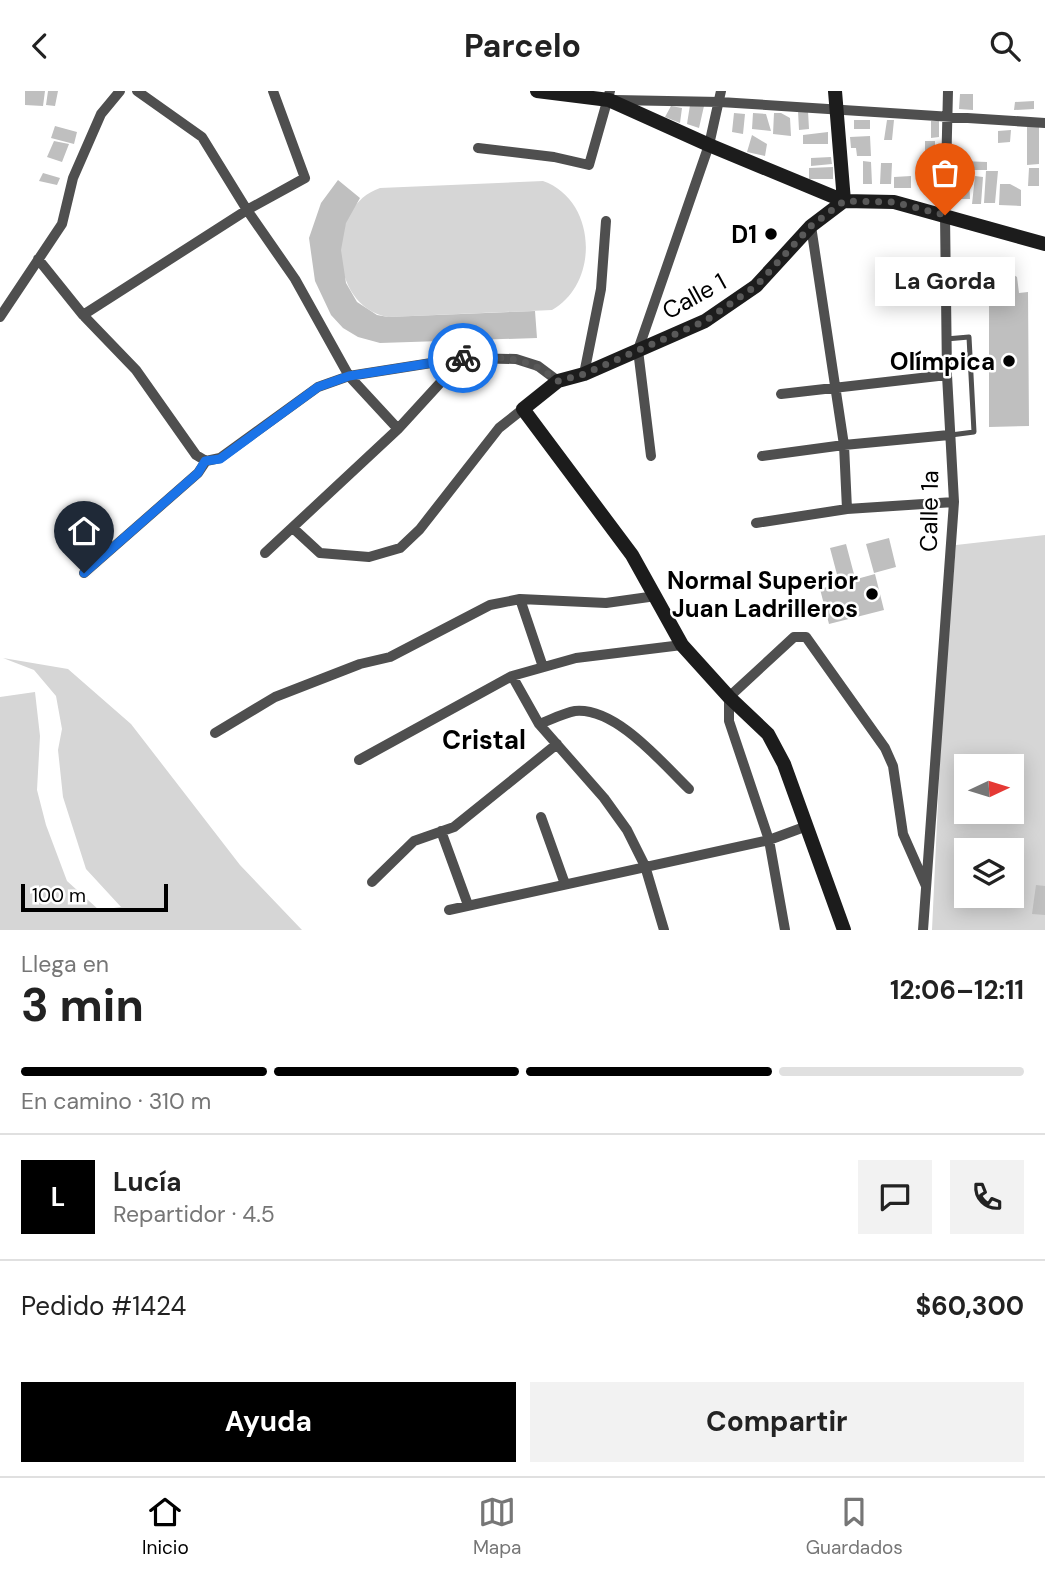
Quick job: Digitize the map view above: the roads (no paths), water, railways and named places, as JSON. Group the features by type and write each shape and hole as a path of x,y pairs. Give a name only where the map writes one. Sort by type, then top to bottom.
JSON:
{"main road":[{"path":"537,91 610,95 709,145 844,201 894,202 1045,244"},
{"path":"835,91 844,201"},
{"name":"Calle 1","path":"523,409 558,381 584,374 705,321 756,286 811,226 844,201"},
{"path":"523,409 632,555 682,645 729,697 768,734 785,764 844,930"}],"street":[{"path":"0,317 62,224 73,178 101,114 120,91"},
{"path":"137,91 202,137 247,210 295,279 349,376 398,429"},
{"path":"83,315 247,210 305,178 273,91"},
{"name":"Calle 1a","path":"923,930 954,502 946,339 948,91"},
{"path":"478,148 554,157 589,165 610,95 721,97 836,109 1045,123"},
{"path":"651,456 638,350 709,145 721,97"},
{"path":"584,374 601,289 606,221"},
{"path":"811,226 844,445 847,509"},
{"path":"38,259 83,315 136,370 196,455 205,461 220,459 318,387 349,376 463,358 516,359 538,366 558,381"},
{"path":"265,552 294,529 398,429 463,358"},
{"path":"781,394 947,375"},
{"path":"294,529 320,553 369,557 400,548 420,529 499,428 523,409"},
{"path":"761,456 949,435"},
{"path":"84,573 198,473 205,461"},
{"path":"756,523 847,509 954,502"},
{"path":"215,733 275,697 360,664 390,657 490,604 520,599 606,603 656,596"},
{"path":"520,599 542,667"},
{"path":"785,930 769,840 729,721 729,697 794,637 806,637 885,747 893,766 903,834 928,889"},
{"path":"359,759 512,675 576,658 682,645"},
{"path":"512,675 539,724 604,797 626,830 645,866 664,930"},
{"path":"539,724 576,711 604,717 634,735 689,789"},
{"path":"372,882 414,841 454,827 557,744"},
{"path":"541,817 565,884"},
{"path":"449,909 769,840 807,826"},
{"path":"441,831 468,905"}],"lane":[{"path":"946,339 969,337 974,432 949,435"}],"place":[{"name":"La Gorda","path":"945,215"},
{"name":"D1","path":"771,234"},
{"name":"Olímpica","path":"1009,361"},
{"name":"Normal Superior Juan Ladrilleros","path":"872,594"}],"district":[{"name":"Cristal","path":"484,740"}]}
